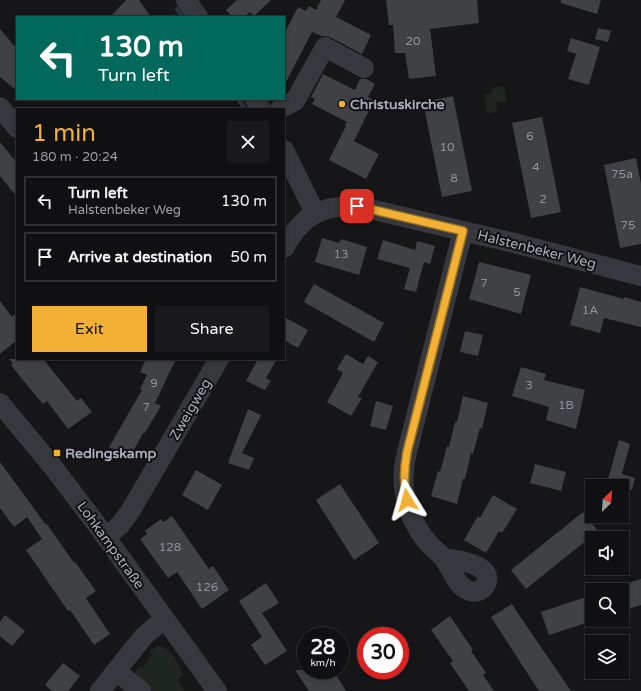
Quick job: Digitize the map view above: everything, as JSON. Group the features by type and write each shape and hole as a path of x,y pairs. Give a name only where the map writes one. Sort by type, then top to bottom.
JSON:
{"street":[{"path":"186,0 197,16"},
{"path":"282,108 295,101 325,47 364,68"},
{"path":"0,107 16,127"},
{"path":"285,152 315,213 297,228 285,246"},
{"name":"Halstenbeker Weg","path":"315,213 327,208 357,206 641,276"},
{"path":"444,558 428,543 415,524 409,509 403,472 463,231"},
{"name":"Zweigweg","path":"106,537 120,525 131,510 218,360"},
{"name":"Lohkampstraße","path":"0,403 53,467 106,537 217,691"},
{"path":"100,691 144,636 164,619"},
{"path":"116,671 141,691"}],"shaded area":[{"path":"504,86 507,101 496,103 497,112 487,114 484,95 493,93 492,88"},
{"path":"157,646 170,652 176,661 184,675 177,680 185,691 151,691 136,676 136,670 140,666 143,668 152,654 150,652"}],"building":[{"path":"126,0 139,0 150,16 111,16"},
{"path":"237,0 271,0 254,16 250,12 245,16 231,16 226,10"},
{"path":"321,0 345,0 336,17 371,35 362,54 330,37 321,36 312,32 285,84 285,32 298,7 306,11 309,6 316,10"},
{"path":"386,0 477,0 479,23 430,29 436,76 409,79 405,53 395,53 393,25 389,25"},
{"path":"561,0 601,0 597,14 561,3"},
{"path":"598,28 611,31 608,42 595,39"},
{"path":"0,29 16,48 16,90 0,77"},
{"path":"571,38 600,47 589,85 568,79 576,54 567,51"},
{"name":"Christuskirche","path":"323,74 355,90 360,79 366,79 375,84 368,97 374,100 354,141 379,154 366,179 329,160 347,122 312,104 315,99 311,97"},
{"path":"453,96 472,191 442,197 423,102"},
{"path":"542,117 561,212 531,218 512,123"},
{"path":"0,142 16,162 16,196 0,176"},
{"path":"636,158 641,184 641,244 620,248 604,165"},
{"path":"322,238 339,243 341,239 367,247 359,275 315,262"},
{"path":"383,240 415,250 417,241 435,246 430,264 424,262 416,292 404,289 410,268 377,259"},
{"path":"479,262 531,275 521,314 469,299"},
{"path":"314,284 384,323 374,342 304,302"},
{"path":"580,287 641,302 641,327 604,318 600,333 570,325"},
{"path":"0,301 12,317 16,314 16,341 0,354"},
{"path":"285,318 308,330 298,348 285,341"},
{"path":"465,331 483,335 478,356 460,352"},
{"path":"346,354 363,364 368,356 378,362 358,397 362,398 351,416 327,402 343,373 337,369"},
{"path":"9,359 44,360 77,401 81,398 92,412 68,429 47,401 43,404 11,365 13,364"},
{"path":"146,360 176,360 155,403 161,406 144,434 143,433 130,457 109,447 142,390 140,389 147,375 140,372"},
{"path":"257,360 276,360 266,378 271,381 265,390 246,381"},
{"path":"521,367 546,374 544,380 585,390 576,429 546,420 549,407 512,396"},
{"path":"463,396 488,403 482,429 480,428 473,454 471,453 457,504 431,496 438,471 440,472 447,446 449,447 455,422 457,422"},
{"path":"376,401 393,406 386,430 370,426"},
{"path":"248,409 261,415 242,453 254,458 249,470 228,463"},
{"path":"619,440 630,444 622,474 635,478 632,490 629,489 629,479 608,479"},
{"path":"0,462 96,591 86,598 110,634 94,645 70,610 68,611 26,550 42,539 27,517 14,527 0,508"},
{"path":"535,464 566,472 561,491 530,483"},
{"path":"196,470 222,485 208,510 182,495"},
{"path":"340,484 379,543 354,560 316,500"},
{"path":"493,495 517,509 502,533 499,531 486,553 464,540 478,516 480,518"},
{"path":"583,512 585,515 585,523 592,523 598,531 585,531 585,541 526,589 511,570"},
{"path":"172,516 209,569 213,566 229,590 202,609 177,572 168,578 140,539 147,534 145,531 161,519 163,522"},
{"path":"641,579 641,605 629,609 629,583"},
{"path":"266,583 279,603 262,613 287,651 265,665 251,645 262,637 239,601"},
{"path":"585,597 585,623 549,635 541,612"},
{"path":"512,604 571,691 539,691 491,617"},
{"path":"5,615 25,631 12,646 0,636 0,622"},
{"path":"450,616 473,650 471,651 486,673 483,675 494,691 469,691 450,663 453,661 431,630"},
{"path":"63,663 80,676 68,691 52,691 45,685"},
{"path":"301,679 339,679 346,691 309,691"}],"waterway":[{"path":"177,9 182,16"},
{"path":"239,100 243,106"}],"place":[{"name":"Christuskirche","path":"342,104"},
{"name":"Redingskamp","path":"57,453"}],"route":[{"path":"357,206 463,231 407,452 403,472 407,500"}]}
